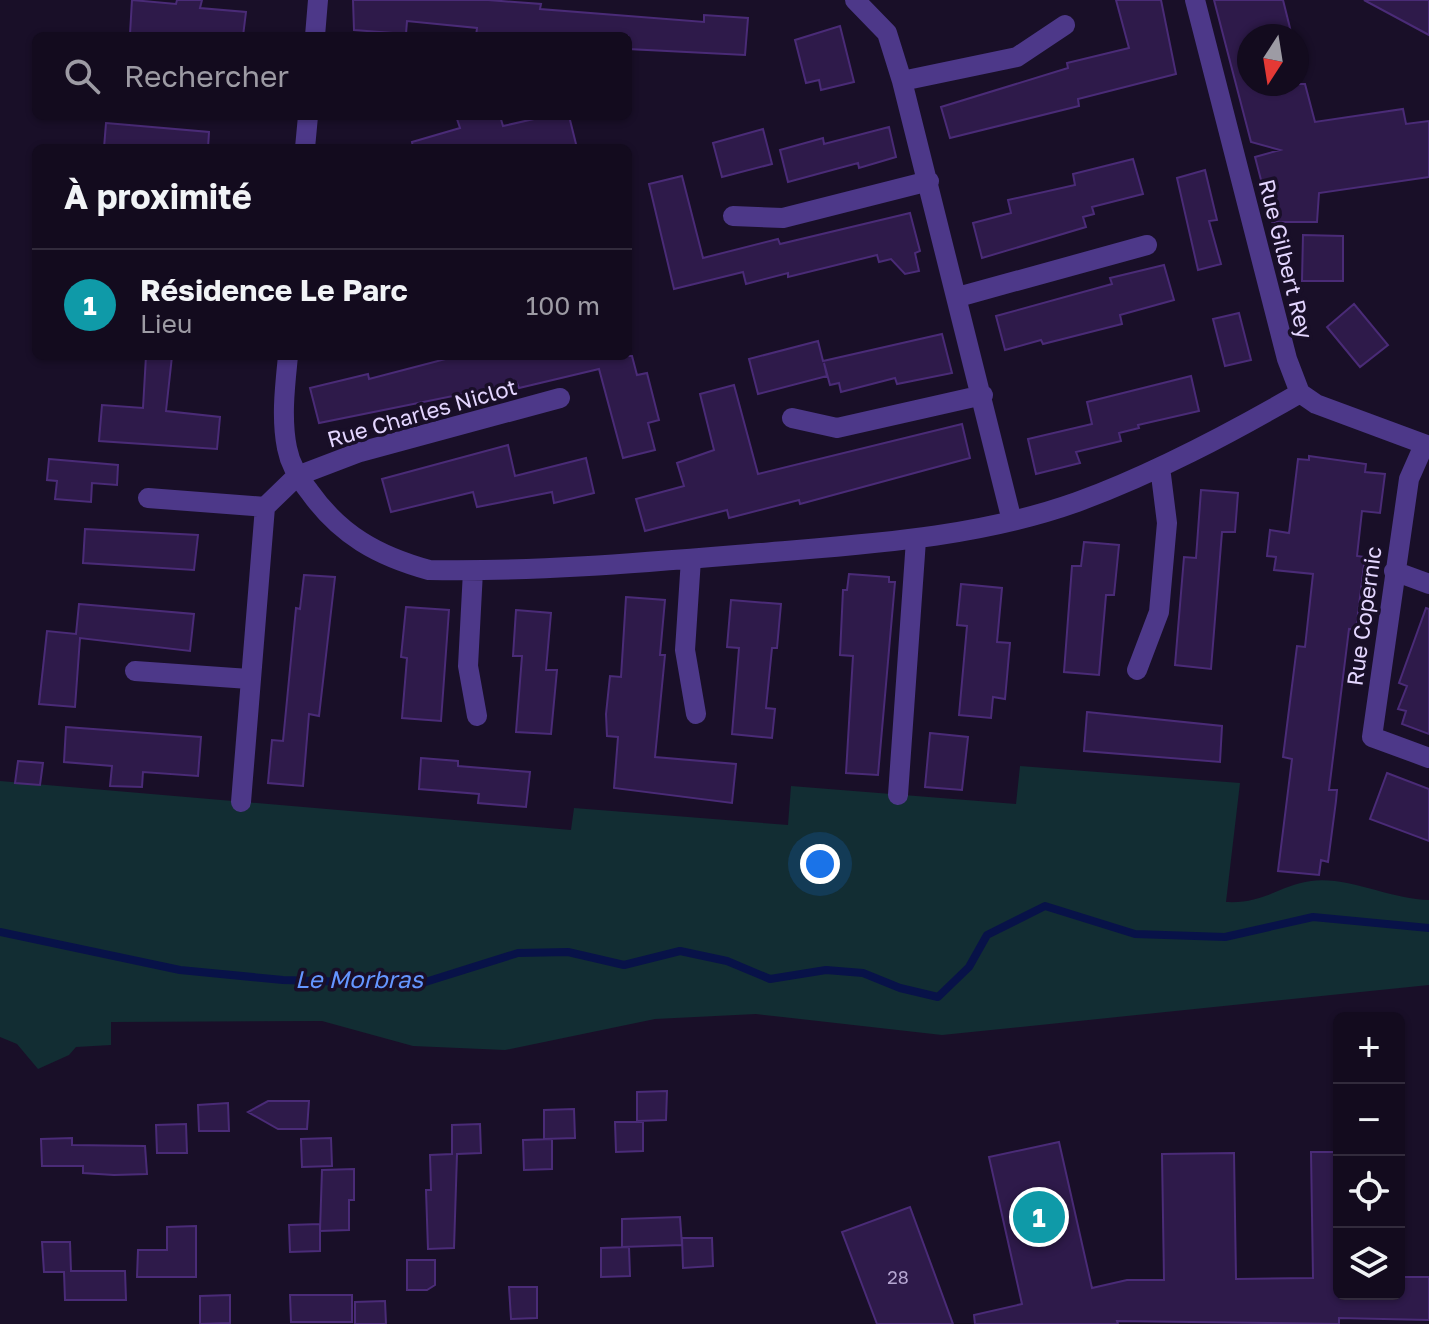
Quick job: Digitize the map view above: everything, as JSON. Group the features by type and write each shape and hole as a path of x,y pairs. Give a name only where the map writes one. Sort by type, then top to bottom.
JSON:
{"street":[{"path":"315,32 318,0"},
{"path":"855,0 887,33 902,81 983,395 1012,521"},
{"name":"Rue Gilbert Rey","path":"1195,0 1287,359 1300,393"},
{"path":"902,81 1017,57 1065,25"},
{"path":"305,144 308,120"},
{"path":"733,216 783,218 929,181"},
{"path":"958,297 1147,245"},
{"path":"288,360 284,403 287,450 297,476 325,515 360,544 395,561 429,570 473,571 691,559 916,540 1012,521 1077,502 1160,467 1300,393 1316,404 1426,446"},
{"path":"792,418 837,428 983,395"},
{"name":"Rue Charles Niclot","path":"265,507 297,476 360,452 560,398"},
{"name":"Rue Copernic","path":"1426,446 1409,479 1372,737 1429,758"},
{"path":"1137,670 1159,612 1167,523 1160,467"},
{"path":"148,498 265,507 241,802"},
{"path":"898,795 916,540"},
{"path":"691,559 685,650 696,714"},
{"path":"473,571 468,666 477,716"},
{"path":"1394,571 1429,584"},
{"path":"135,671 249,679"}],"green space":[{"path":"1020,766 1240,783 1226,902 1251,900 1300,883 1325,880 1429,900 1429,985 942,1035 756,1014 655,1019 505,1050 413,1046 322,1021 111,1022 111,1045 76,1047 69,1055 38,1069 17,1044 0,1037 0,781 571,830 574,808 788,825 791,786 1016,804"}],"building":[{"path":"132,0 176,4 177,0 202,0 200,8 246,12 244,32 130,32"},
{"path":"353,0 488,0 541,4 540,9 704,22 704,15 748,18 745,55 632,49 632,32 476,32 477,28 407,21 406,32 354,30"},
{"path":"1116,0 1161,0 1176,74 1078,99 1079,106 950,138 941,107 1068,68 1067,63 1129,48"},
{"path":"1214,0 1283,0 1289,24 1237,24 1237,88"},
{"path":"1364,0 1429,0 1429,35"},
{"path":"840,26 854,82 821,90 819,80 806,83 795,40"},
{"path":"1239,96 1308,96 1315,122 1403,109 1406,124 1429,121 1429,177 1319,193 1317,222 1272,222 1255,157 1280,150 1251,142"},
{"path":"457,120 501,120 503,126 529,120 570,120 576,144 412,144 460,128"},
{"path":"106,123 209,132 208,144 104,144"},
{"path":"889,127 896,157 859,168 858,163 788,182 780,150 823,138 824,144"},
{"path":"763,129 772,164 722,177 713,143"},
{"path":"1133,159 1143,194 1092,207 1094,214 1083,217 1086,227 982,258 973,223 1011,213 1008,200 1075,185 1073,174"},
{"path":"1205,170 1217,220 1209,221 1221,264 1198,270 1177,178"},
{"path":"682,176 703,258 778,239 780,244 910,213 920,251 915,253 919,271 905,274 891,259 879,262 877,255 788,277 788,273 746,284 743,272 674,289 649,184"},
{"path":"1303,235 1343,236 1343,281 1302,281"},
{"path":"1164,265 1174,300 1120,315 1122,324 1005,350 996,316 1112,284 1110,278"},
{"path":"1354,304 1388,345 1360,367 1327,327"},
{"path":"1239,313 1251,360 1225,366 1213,319"},
{"path":"942,334 952,373 897,384 895,378 841,392 839,383 830,385 824,363 827,376 758,394 749,359 818,341 823,361"},
{"path":"632,356 637,375 647,373 659,420 648,423 655,450 623,458 599,369 519,388 517,383 319,423 310,388 368,374 369,379 442,360 632,360"},
{"path":"146,360 172,360 166,411 220,417 217,449 99,441 102,405 143,408"},
{"path":"1191,376 1199,411 1138,425 1139,428 1119,433 1121,441 1076,452 1080,463 1036,474 1028,439 1092,424 1087,402"},
{"path":"734,385 758,474 962,424 970,458 800,504 799,500 729,518 727,510 645,531 636,499 684,486 677,463 714,450 700,394"},
{"path":"508,445 515,476 586,458 594,493 554,503 552,492 477,507 473,492 391,512 382,479"},
{"path":"1309,456 1366,464 1365,472 1385,474 1380,513 1362,511 1357,556 1365,557 1356,630 1349,629 1329,790 1337,790 1328,862 1321,860 1319,875 1278,871 1292,759 1283,757 1297,646 1305,647 1313,574 1274,570 1276,557 1267,556 1270,530 1289,533 1298,459 1309,460"},
{"path":"49,459 118,465 117,485 92,483 91,502 55,499 57,481 47,480"},
{"path":"1201,490 1238,493 1235,532 1222,532 1211,669 1175,665 1184,557 1196,558"},
{"path":"85,529 198,535 194,570 83,563"},
{"path":"1084,542 1119,545 1114,595 1106,595 1099,675 1064,672 1072,566 1081,566"},
{"path":"849,574 889,577 889,582 895,582 878,775 846,773 853,656 840,655 843,590 847,590"},
{"path":"304,575 335,577 319,716 309,714 303,786 268,783 272,740 283,741 296,608 300,609"},
{"path":"961,584 1002,588 997,642 1010,643 1005,699 993,697 991,718 959,715 967,626 957,625"},
{"path":"626,597 665,600 660,655 665,655 655,757 736,764 732,803 614,788 618,737 607,736 606,714 610,676 621,677"},
{"path":"731,600 781,604 777,648 772,648 766,708 775,709 772,738 732,734 739,648 727,647"},
{"path":"79,604 194,614 190,651 80,638 75,707 39,704 47,631 76,634"},
{"path":"406,607 449,610 441,721 402,718 407,658 401,657"},
{"path":"1426,608 1429,609 1429,734 1402,724 1406,711 1398,709 1407,686 1399,683"},
{"path":"516,610 551,613 546,670 557,670 551,734 516,732 522,656 513,656"},
{"path":"1087,712 1222,726 1220,762 1084,751"},
{"path":"66,727 201,737 198,776 143,772 142,787 110,786 112,766 64,762"},
{"path":"930,733 968,737 962,790 925,787"},
{"path":"421,758 458,761 458,766 530,772 526,807 478,803 479,794 419,789"},
{"path":"18,761 43,763 40,785 15,783"},
{"path":"1387,773 1429,789 1429,841 1370,819"},
{"path":"667,1091 666,1120 637,1121 637,1092"},
{"path":"268,1101 309,1101 307,1129 278,1129 248,1112"},
{"path":"228,1103 229,1131 199,1131 198,1105"},
{"path":"574,1109 575,1138 544,1139 544,1110"},
{"path":"615,1122 643,1122 643,1151 616,1152"},
{"path":"186,1124 187,1153 157,1153 156,1125"},
{"path":"480,1124 481,1153 457,1154 454,1248 428,1249 426,1190 431,1190 430,1155 452,1154 452,1125"},
{"path":"72,1138 72,1145 145,1146 147,1174 83,1173 83,1166 42,1166 41,1139"},
{"path":"331,1138 332,1166 302,1167 301,1139"},
{"path":"552,1139 552,1169 524,1170 523,1140"},
{"path":"1059,1142 1092,1288 1127,1280 1164,1280 1162,1154 1234,1153 1236,1279 1313,1278 1311,1152 1333,1152 1333,1300 1405,1300 1405,1277 1429,1277 1429,1320 1339,1318 1339,1324 1117,1321 1118,1324 975,1324 974,1315 1022,1304 989,1157"},
{"path":"354,1169 354,1200 349,1200 349,1230 320,1231 322,1170"},
{"path":"910,1207 953,1324 877,1324 842,1232"},
{"path":"680,1217 682,1245 622,1247 622,1219"},
{"path":"320,1224 320,1251 290,1252 289,1225"},
{"path":"196,1226 196,1277 137,1277 138,1250 167,1250 167,1227"},
{"path":"682,1238 712,1238 713,1266 683,1268"},
{"path":"42,1242 70,1242 71,1271 125,1271 126,1300 65,1300 64,1272 44,1272"},
{"path":"629,1247 630,1276 601,1277 601,1248"},
{"path":"407,1260 435,1260 435,1285 427,1290 407,1290"},
{"path":"509,1287 537,1287 537,1318 511,1319"},
{"path":"230,1295 230,1323 200,1324 200,1296"},
{"path":"290,1295 352,1295 352,1322 291,1322"},
{"path":"385,1301 386,1324 355,1324 355,1302"}],"waterway":[{"name":"Le Morbras","path":"0,932 180,970 283,980 419,984 518,953 568,952 624,965 680,951 727,961 770,979 826,970 863,973 900,988 938,997 969,967 987,935 1045,906 1135,934 1225,937 1313,917 1429,928"}],"place":[{"name":"Résidence Le Parc","path":"1039,1217"}]}
